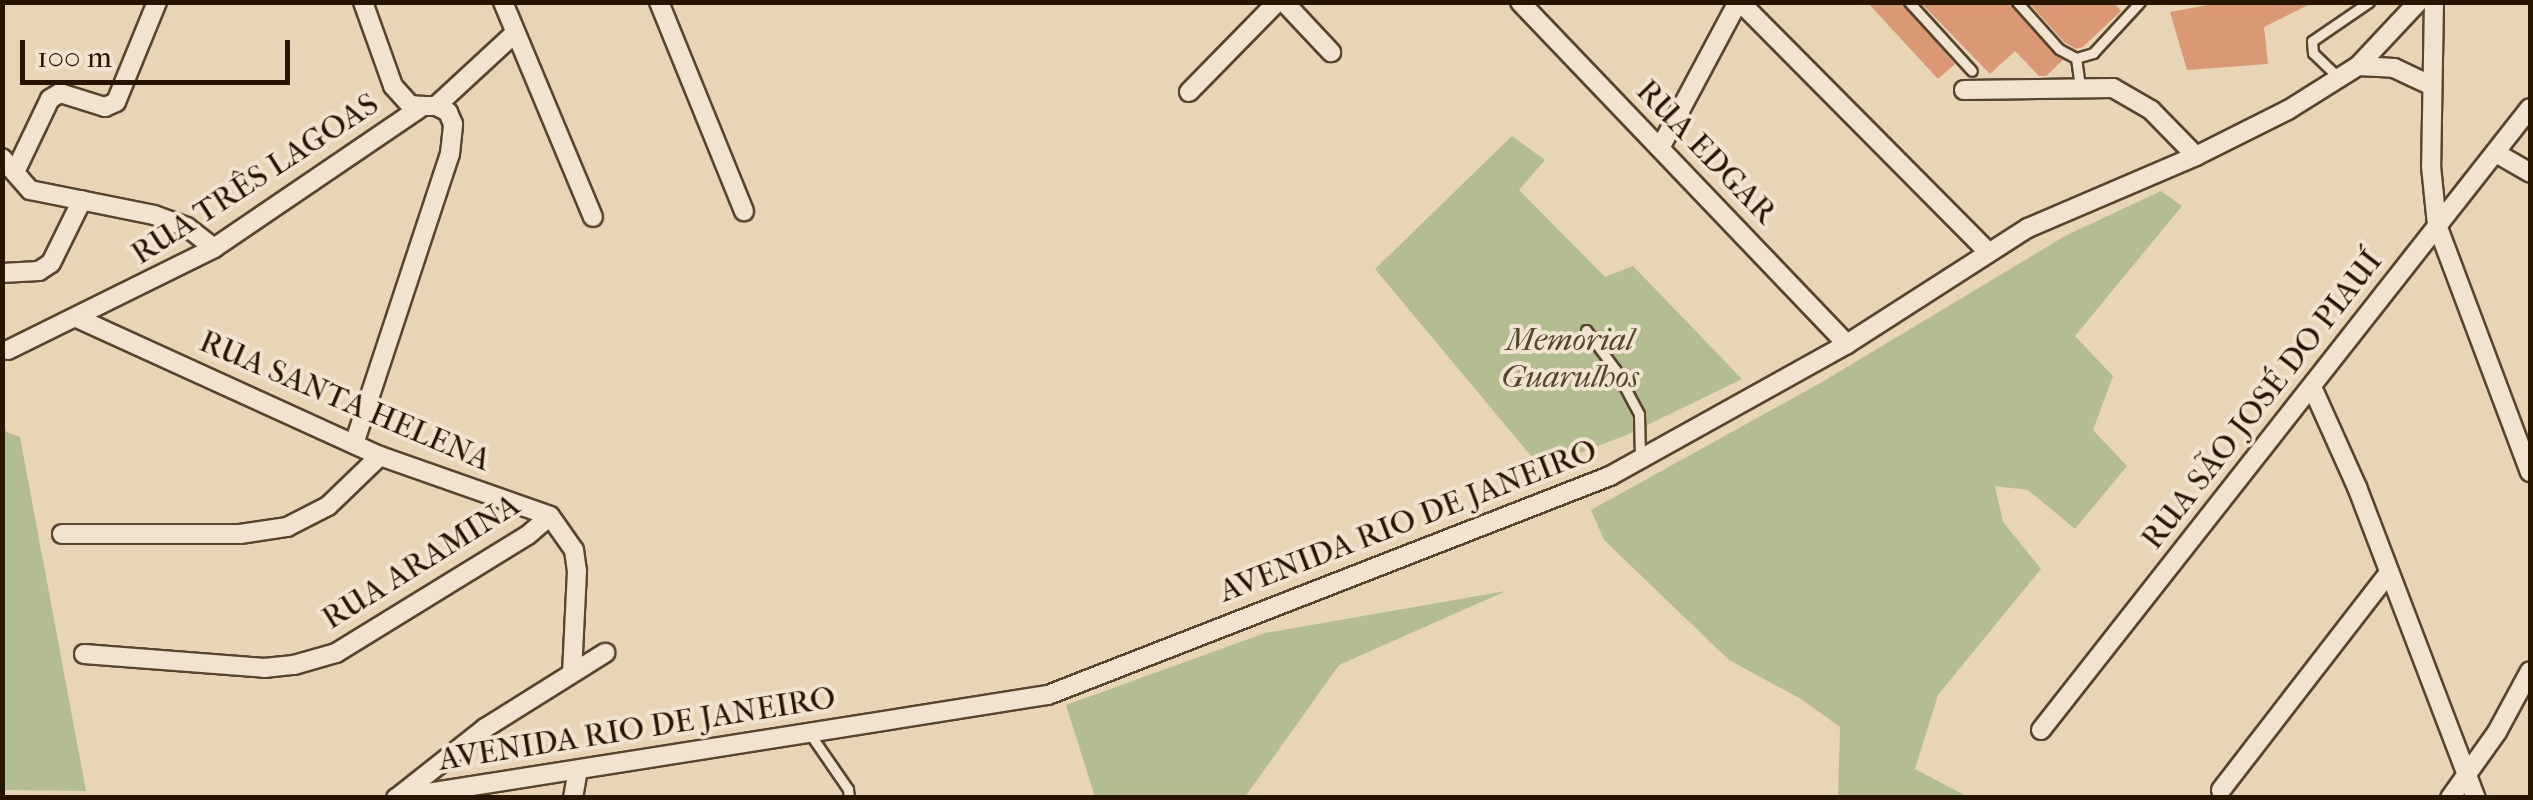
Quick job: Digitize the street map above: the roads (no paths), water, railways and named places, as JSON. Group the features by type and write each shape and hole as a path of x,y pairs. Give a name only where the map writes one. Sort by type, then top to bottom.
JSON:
{"street":[{"path":"156,2 116,102 105,107 60,93 50,99 9,165 30,190 154,214 188,228 214,248"},
{"path":"354,444 450,154 453,124 448,112 410,105 393,86 363,2"},
{"path":"503,2 593,217"},
{"path":"658,2 744,212"},
{"path":"1189,92 1276,2"},
{"path":"1284,2 1331,52"},
{"name":"RUA EDGAR","path":"1520,2 1847,344"},
{"path":"1660,148 1739,2 1987,251"},
{"name":"AVENIDA RIO DE JANEIRO","path":"397,798 1048,695 1610,476 1847,344 2028,228 2196,156 2339,78 2358,66 2418,2"},
{"path":"2434,2 2431,166 2437,226 2530,472"},
{"name":"RUA TRÊS LAGOAS","path":"8,350 214,248 429,106 515,33"},
{"path":"2358,66 2394,68 2432,86"},
{"path":"1964,90 2113,88 2132,96 2196,156"},
{"name":"RUA SÃO JOSÉ DO PIAUÍ","path":"2040,730 2530,108"},
{"path":"2496,154 2530,173"},
{"path":"2,273 39,271 51,263 82,200"},
{"name":"RUA SANTA HELENA","path":"77,318 380,456 550,516"},
{"path":"2312,387 2476,798"},
{"path":"62,534 240,534 287,527 328,506 380,456"},
{"path":"550,516 574,550 577,571 572,672"},
{"name":"RUA ARAMINA","path":"84,654 264,668 294,666 336,653 528,535 550,516"},
{"path":"2221,790 2389,573"},
{"path":"397,798 486,728 605,653"},
{"path":"2450,798 2530,672"},
{"path":"573,798 578,771"}],"lane":[{"path":"1909,2 1972,72"},
{"path":"2016,2 2059,49 2076,58 2093,53 2135,4"},
{"path":"2339,78 2313,53 2312,41 2369,2"},
{"path":"2076,58 2080,86"},
{"path":"1586,330 1615,369 1639,414 1640,459"},
{"path":"808,732 848,788 849,798"}],"park label":[{"name":"Memorial Guarulhos","path":"1570,360"}]}
